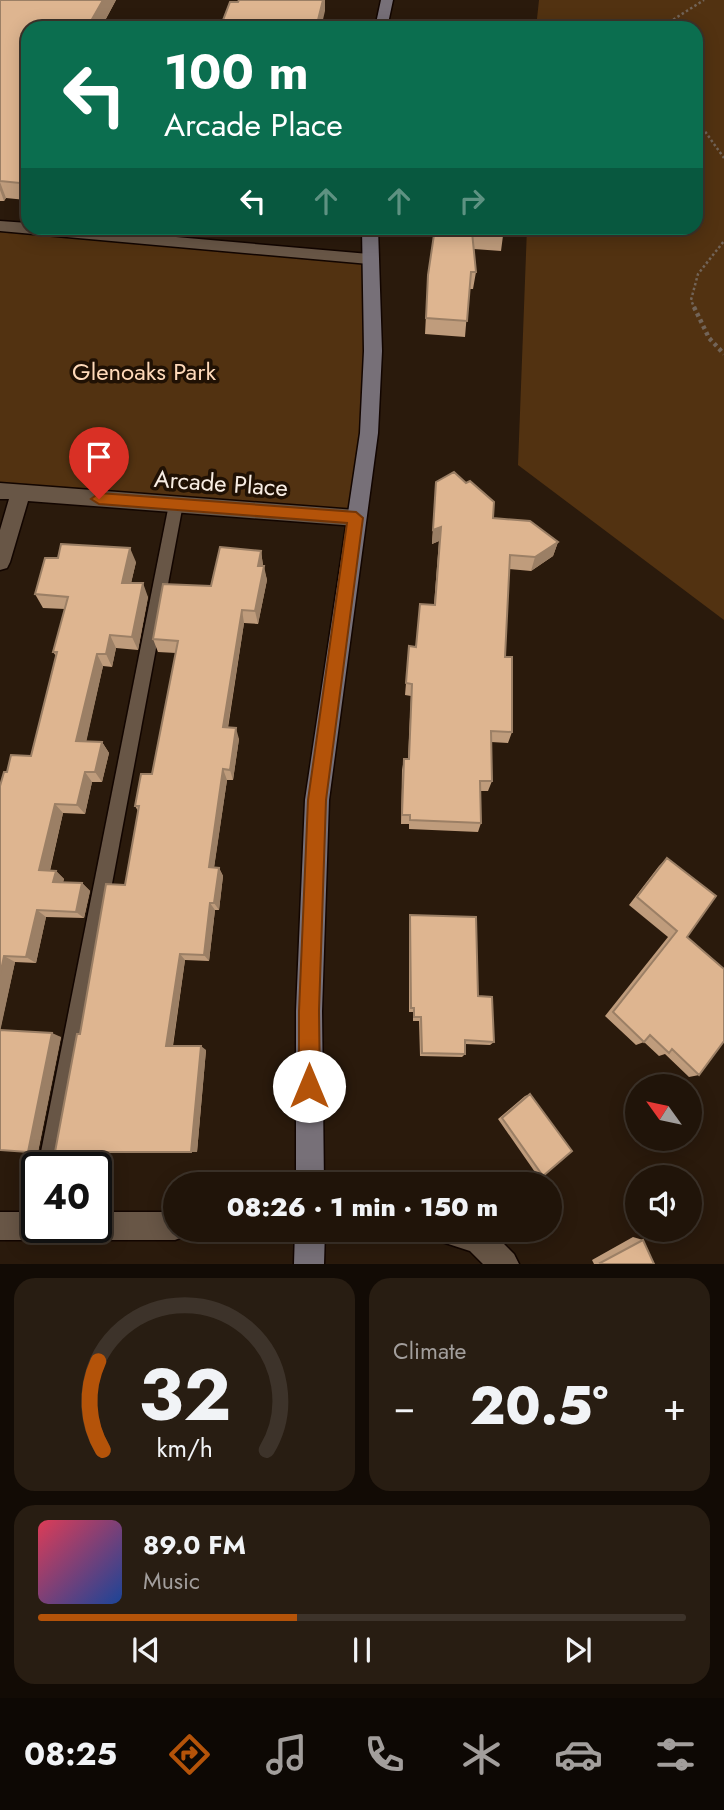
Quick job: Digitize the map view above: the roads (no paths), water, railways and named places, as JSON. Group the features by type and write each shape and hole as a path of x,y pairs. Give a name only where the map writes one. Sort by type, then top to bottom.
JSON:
{"street":[{"path":"382,21 387,0"},
{"path":"0,226 21,228"},
{"path":"101,235 369,259"},
{"path":"310,1172 309,1011 317,800 369,433 373,351 370,235"},
{"name":"Arcade Place","path":"0,491 356,518"},
{"path":"0,562 21,493"},
{"path":"0,1226 21,1226"},
{"path":"112,1226 163,1226"},
{"path":"309,1264 310,1242"},
{"path":"481,1242 504,1264"}],"lane":[{"path":"51,1152 176,504"}],"park label":[{"name":"Glenoaks Park","path":"144,371"}]}
